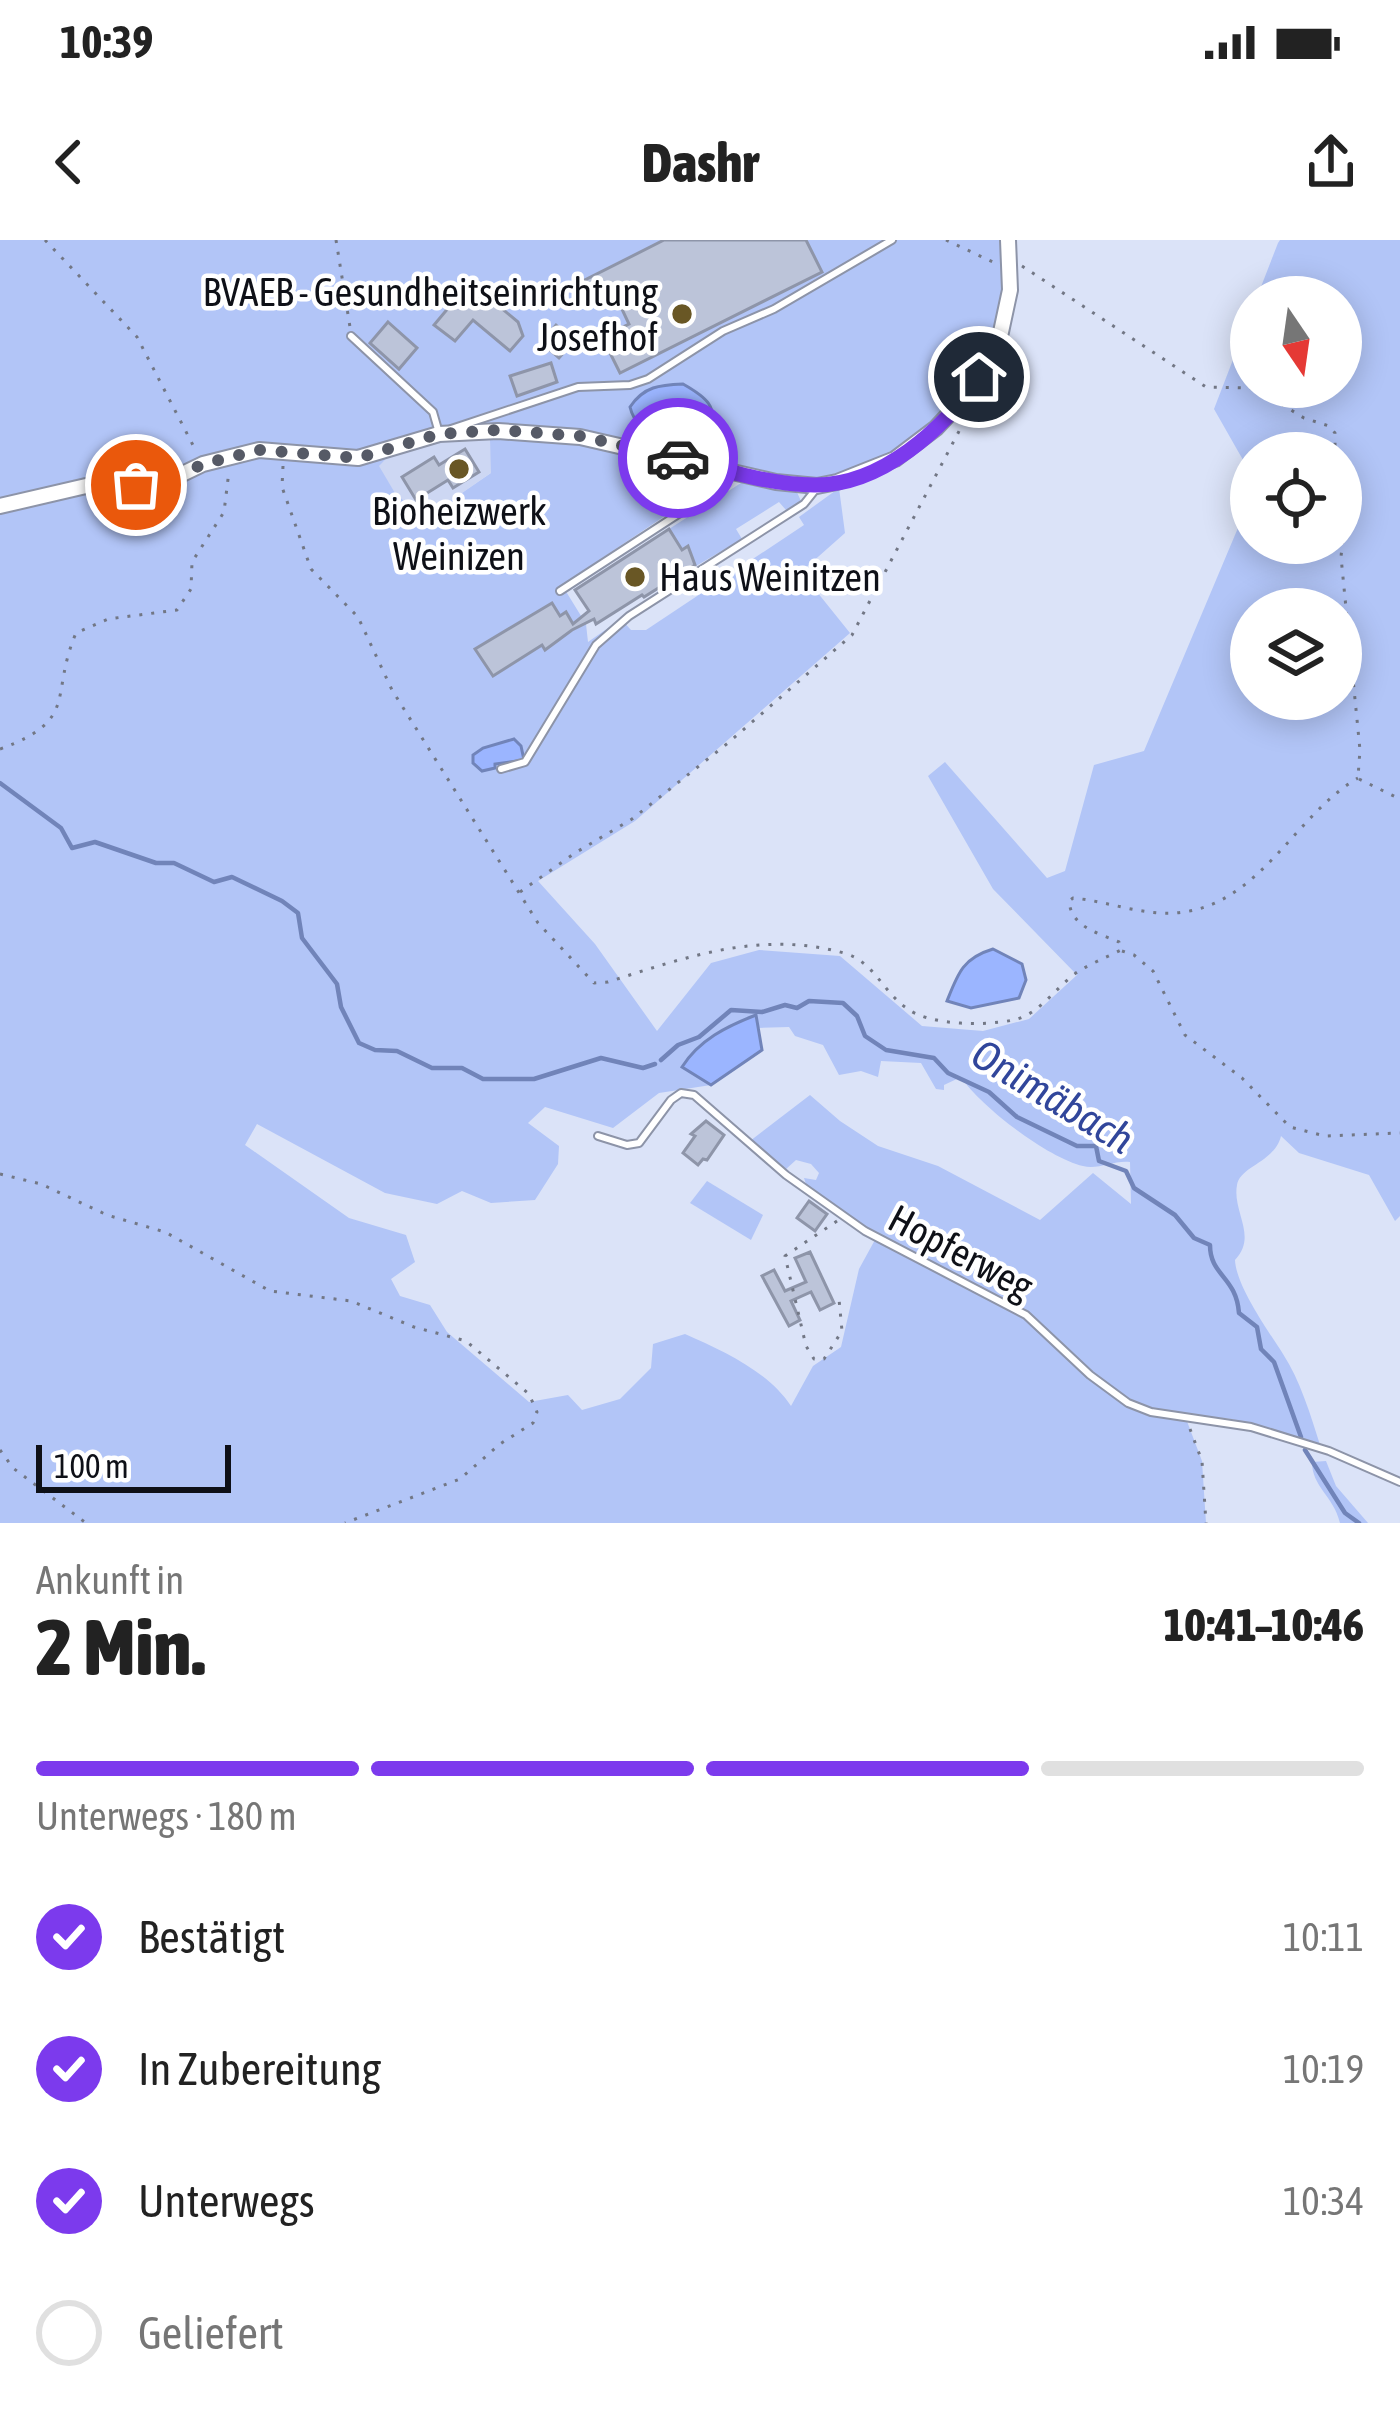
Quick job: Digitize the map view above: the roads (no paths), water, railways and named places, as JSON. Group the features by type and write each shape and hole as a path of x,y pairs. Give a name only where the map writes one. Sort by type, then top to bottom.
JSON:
{"street":[{"path":"0,506 86,486 174,478 228,457 283,451 358,458 439,434 499,430 580,436 776,482 817,486 855,478 895,459 936,428 965,397 1001,332 1014,269 1008,240"}],"lane":[{"path":"352,336 433,412 439,434 478,417 578,387 630,386 648,379 723,331 774,309 892,240"},
{"path":"560,591 700,500 732,471"},
{"path":"501,769 525,762 596,645 629,616 804,505 817,486"},
{"name":"Hopferweg","path":"598,1136 627,1145 639,1143 671,1100 681,1093 694,1095 767,1160 843,1217 912,1258 1020,1310 1119,1398 1143,1410 1251,1427 1309,1444 1400,1482"}],"waterway":[{"name":"Onimäbach","path":"0,783 61,828 72,848 95,842 156,863 174,863 214,882 232,877 282,901 298,913 302,938 337,984 341,1007 359,1043 375,1050 397,1051 432,1068 462,1068 483,1079 534,1079 601,1058 643,1068 655,1064"},
{"name":"Onimäbach","path":"661,1060 731,1010 797,1008 809,1001 843,1003 857,1016 865,1036 886,1050 934,1058 948,1073 989,1092 1017,1117 1077,1146 1096,1146 1099,1161 1126,1171 1134,1188 1175,1215 1194,1238 1210,1245 1214,1264 1233,1291 1239,1313 1257,1327 1261,1349 1274,1362 1301,1437"},
{"name":"Onimäbach","path":"1305,1450 1345,1513 1359,1523"}],"place":[{"name":"BVAEB - Gesundheitseinrichtung Josefhof","path":"682,314"},
{"name":"Bioheizwerk Weinizen","path":"459,469"},
{"name":"Haus Weinitzen","path":"635,577"}]}
